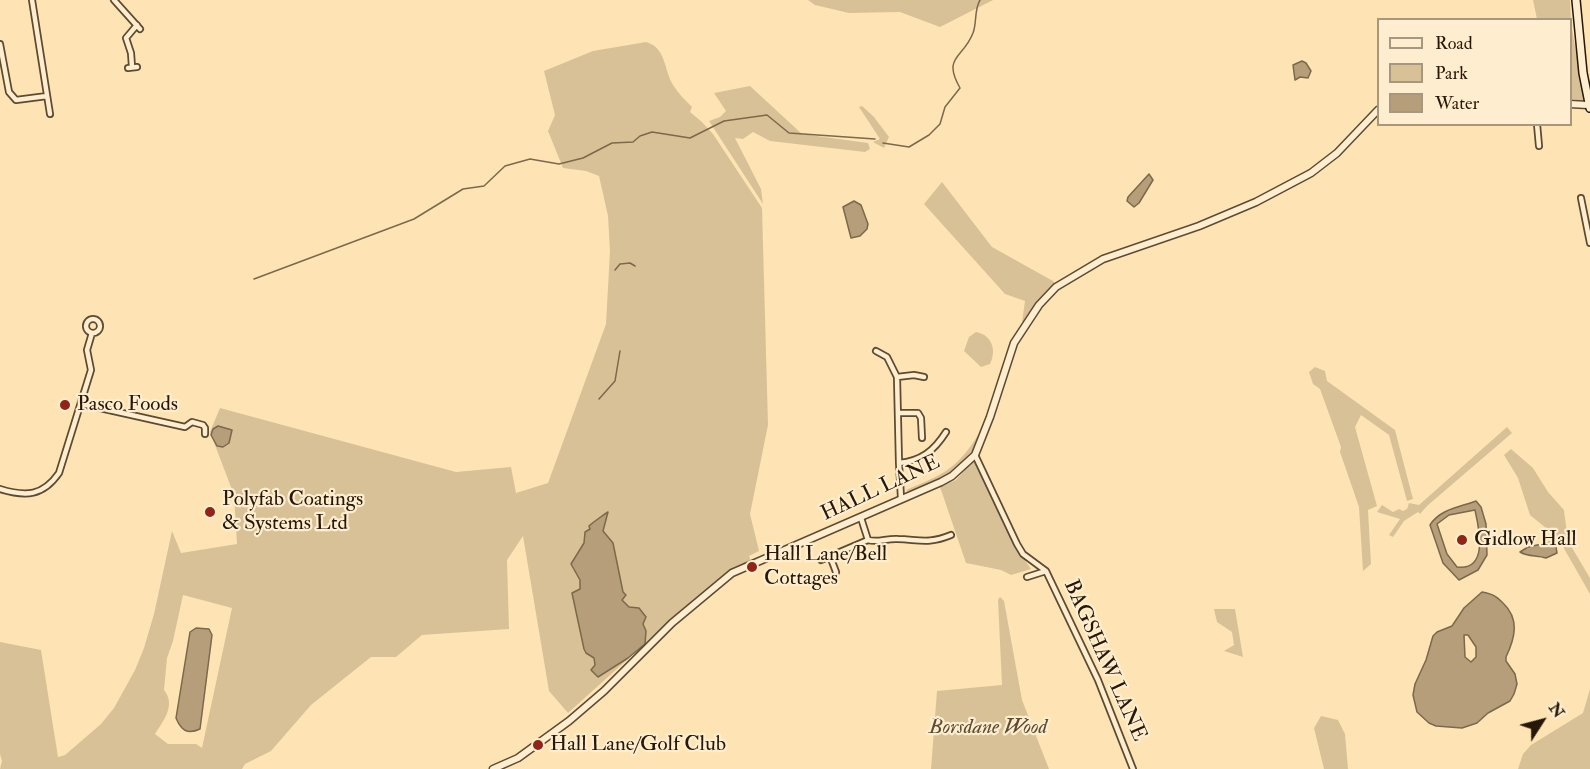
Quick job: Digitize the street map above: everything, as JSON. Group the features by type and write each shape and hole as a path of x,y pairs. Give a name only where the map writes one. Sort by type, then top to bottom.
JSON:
{"main road":[{"path":"1576,0 1583,73 1589,106"}],"street":[{"path":"32,0 50,114"},
{"path":"114,0 139,27 126,38 133,67"},
{"path":"0,44 9,92 16,100 47,96"},
{"path":"1572,104 1589,106"},
{"name":"HALL LANE","path":"493,769 518,759 571,719 604,691 672,623 732,573 952,476 975,455 1014,343 1039,305 1056,287 1103,260 1208,223 1256,202 1315,171 1337,153 1377,111"},
{"path":"1537,126 1539,146"},
{"path":"1581,198 1590,243"},
{"path":"0,489 22,494 33,493 52,483 59,473 91,370 87,350 92,333"},
{"path":"876,351 887,357 897,377 898,463 901,498"},
{"path":"897,377 924,377"},
{"path":"82,404 186,427 192,422 203,425 204,434"},
{"path":"899,413 918,413 921,418 922,438"},
{"path":"898,463 924,457 937,446 946,432"},
{"path":"975,455 1023,554 1044,569 1027,577"},
{"path":"861,518 868,540"},
{"path":"821,560 868,540 875,542 897,539 935,542 951,535"},
{"path":"944,538 946,545"},
{"path":"830,556 836,572"},
{"name":"BAGSHAW LANE","path":"1044,569 1098,680 1133,769"}],"green space":[{"path":"808,0 993,0 940,27 900,12 849,13 815,5"},
{"path":"1533,0 1570,0 1571,18 1537,18"},
{"path":"1572,30 1585,101 1572,99"},
{"path":"646,42 653,45 664,60 673,85 692,107 690,112 713,134 762,208 768,425 750,514 759,551 749,556 751,561 733,568 699,595 568,713 549,691 523,536 507,560 509,629 422,635 396,657 371,657 311,705 271,751 245,764 242,769 0,769 2,761 0,754 0,642 41,650 58,757 65,755 101,724 114,708 135,670 154,614 172,531 181,553 237,544 234,495 210,432 220,408 456,472 511,467 516,493 548,483 606,324 610,251 608,216 599,176 586,171 563,168 548,131 555,115 544,71 593,51","holes":["183,595 232,608 202,748 196,744 168,744 155,734 169,707 164,690 167,658"]},
{"path":"750,86 802,134 868,143 870,149 865,152 770,141 753,132 743,139 735,138 761,189 763,204 709,121 720,117 726,111 714,93"},
{"path":"862,106 874,117 889,137 884,148 873,142 880,139 859,107"},
{"path":"942,182 992,247 1056,284 1038,300 1023,323 1025,301 1005,294 924,204"},
{"path":"976,332 986,336 993,349 990,364 981,367 964,351 969,337"},
{"path":"1315,367 1325,371 1327,381 1395,430 1413,499 1407,501 1389,435 1361,415 1355,427 1377,506 1368,510 1371,564 1363,571 1359,507 1320,389 1313,384 1309,372"},
{"path":"1507,427 1512,433 1420,514 1418,512 1404,521 1393,537 1389,535 1400,519 1377,512 1382,505 1393,512 1407,509 1409,503 1419,505"},
{"path":"978,435 981,436 974,448 952,472 911,493 906,490 948,470 963,456"},
{"path":"1511,449 1533,468 1548,492 1564,510 1568,541 1590,578 1590,594 1558,538 1530,515 1518,478 1504,455"},
{"path":"974,460 1015,546 1031,569 1011,575 1001,570 966,563 940,487 956,480"},
{"name":"Borsdane Wood","path":"1000,597 1004,601 1022,700 1049,769 931,769 937,691 1002,685 998,600"},
{"path":"1214,609 1235,609 1243,657 1224,651 1234,645 1232,632 1217,622"},
{"path":"1590,689 1590,769 1518,769 1523,754 1531,745 1583,713"},
{"path":"1321,716 1338,720 1345,734 1348,769 1324,769 1314,728"}],"water":[{"path":"1302,61 1311,71 1308,78 1300,77 1295,80 1293,65"},
{"path":"1149,174 1153,180 1134,207 1127,201 1128,197"},
{"path":"854,201 861,205 868,224 867,229 860,236 851,238 843,207"},
{"path":"218,426 232,430 229,443 223,447 217,446 211,435 213,429"},
{"path":"1476,501 1481,507 1486,524 1487,555 1478,570 1459,580 1443,563 1430,525 1439,515","holes":["1475,510 1480,537 1478,555 1474,562 1467,566 1457,567 1447,554 1437,524 1449,515"]},
{"path":"608,512 603,531 613,543 623,592 626,595 622,600 629,607 639,608 646,617 643,624 646,631 645,644 598,677 591,670 595,665 594,658 584,649 572,593 580,589 580,580 571,564 584,543 585,532 590,529 589,526"},
{"path":"1551,542 1556,547 1557,553 1546,558 1520,552 1528,547"},
{"path":"1482,592 1496,597 1508,609 1514,622 1514,629 1506,661 1515,674 1517,684 1510,701 1488,713 1477,723 1462,728 1436,726 1417,712 1413,695 1415,684 1426,660 1433,636 1452,626 1464,608","holes":["1464,635 1468,635 1476,647 1476,657 1471,662 1465,657"]},
{"path":"196,628 209,629 212,635 200,729 188,731 180,726 176,718 190,632"}],"waterway":[{"path":"883,143 909,147 929,135 940,124 945,107 960,88 953,70 954,63 973,33 980,0"},
{"path":"254,279 414,219 463,189 484,186 505,166 530,159 559,164 583,158 612,143 633,142 640,136 652,132 690,138 724,121 767,115 789,133 875,139"},
{"path":"615,270 620,264 630,263 635,266"},
{"path":"599,399 615,381 620,351"}],"place":[{"name":"Pasco Foods","path":"65,405"},
{"name":"Polyfab Coatings & Systems Ltd","path":"210,512"},
{"name":"Gidlow Hall","path":"1462,540"},
{"name":"Hall Lane/Bell Cottages","path":"752,567"},
{"name":"Hall Lane/Golf Club","path":"538,745"}]}
